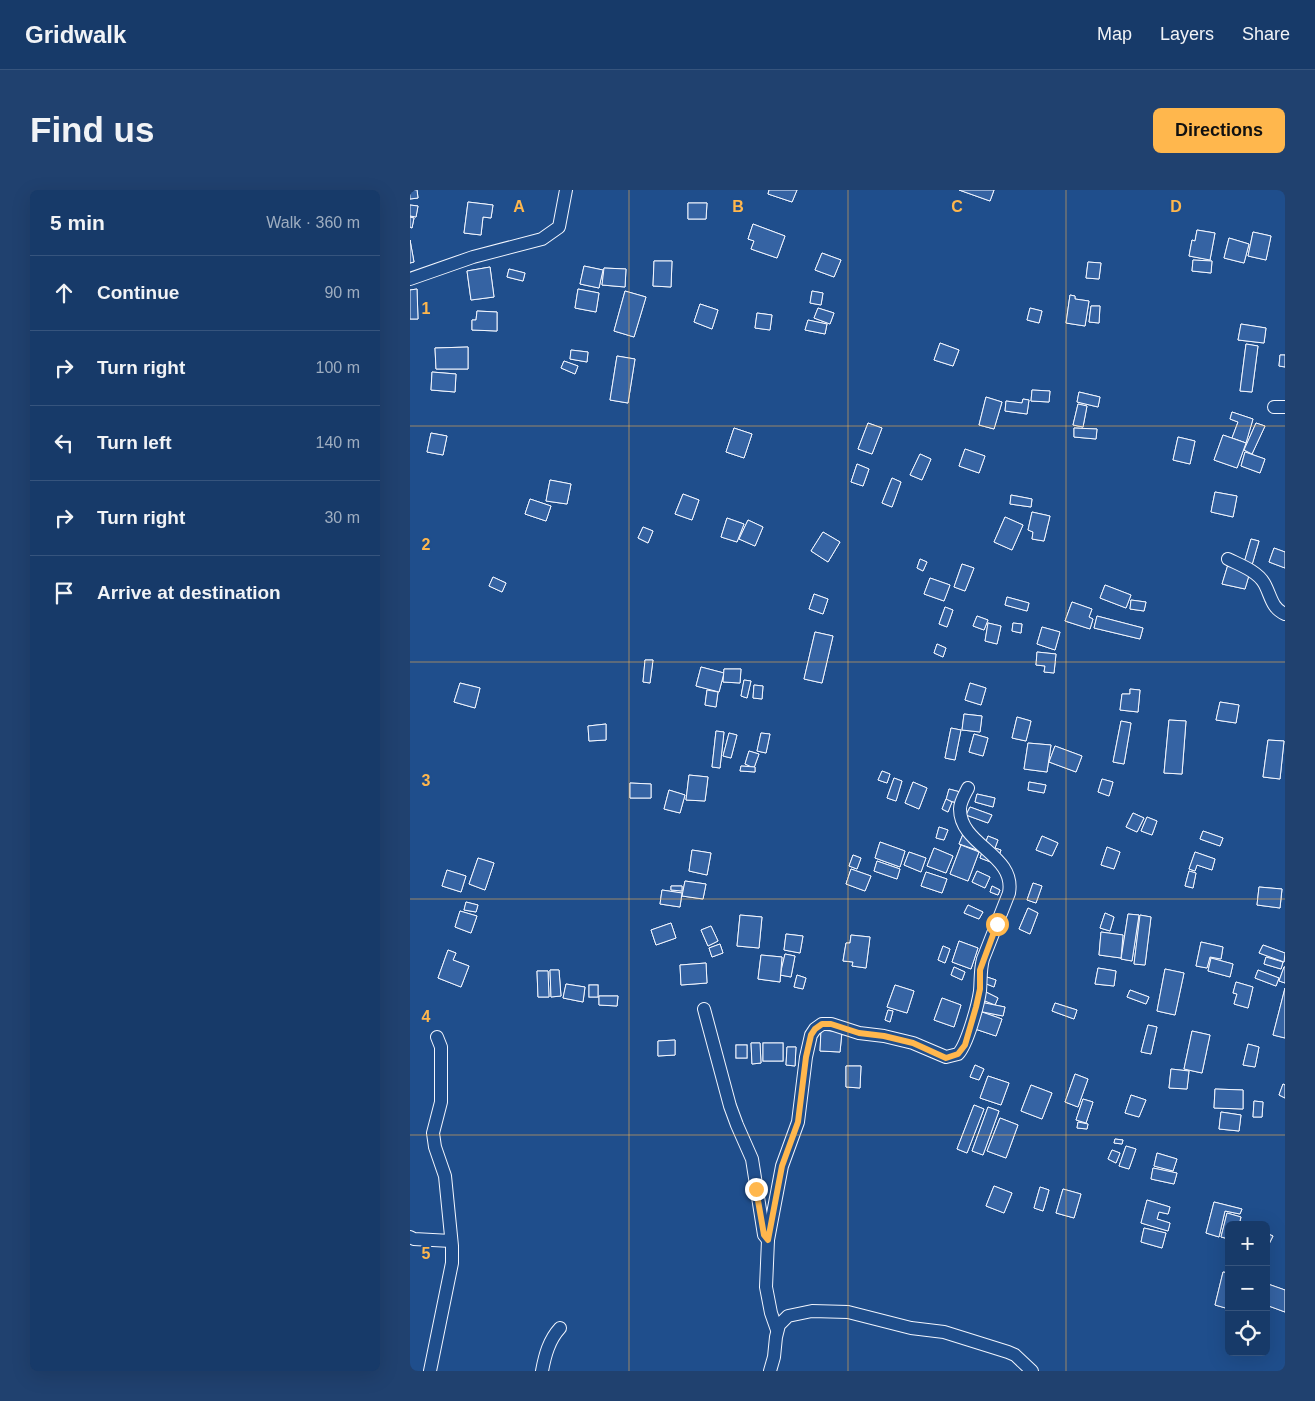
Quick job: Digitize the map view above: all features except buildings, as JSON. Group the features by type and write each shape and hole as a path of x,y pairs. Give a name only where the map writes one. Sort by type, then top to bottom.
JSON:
{"street":[{"path":"410,279 473,257 542,239 559,226 566,190"},
{"path":"1228,559 1256,574 1264,582 1277,610 1285,614"},
{"path":"777,1330 771,1313 766,1287 768,1240 782,1166 798,1122 806,1057 811,1035 822,1024 831,1024 859,1033 884,1036 913,1043 946,1058 958,1054 965,1045 980,989 980,970 983,959 1010,886 1000,862 971,836 962,817 960,810 962,799 968,788"},
{"path":"704,1009 730,1106 752,1159 764,1235 768,1240"},
{"path":"430,1371 452,1263 452,1241 444,1176 435,1147 433,1133 441,1102 441,1056 437,1037"},
{"path":"410,1237 452,1241"},
{"path":"770,1371 774,1357 777,1330 783,1320 800,1312 812,1311 848,1312 911,1328 944,1332 1015,1355 1032,1371"},
{"path":"542,1371 545,1356 553,1336 560,1328"}],"route":[{"path":"756,1189 764,1235 768,1240 782,1166 796,1132 806,1057 811,1035 815,1029 826,1023 859,1033 884,1036 913,1043 946,1058 958,1054 965,1045 980,989 980,970 997,924"}]}
